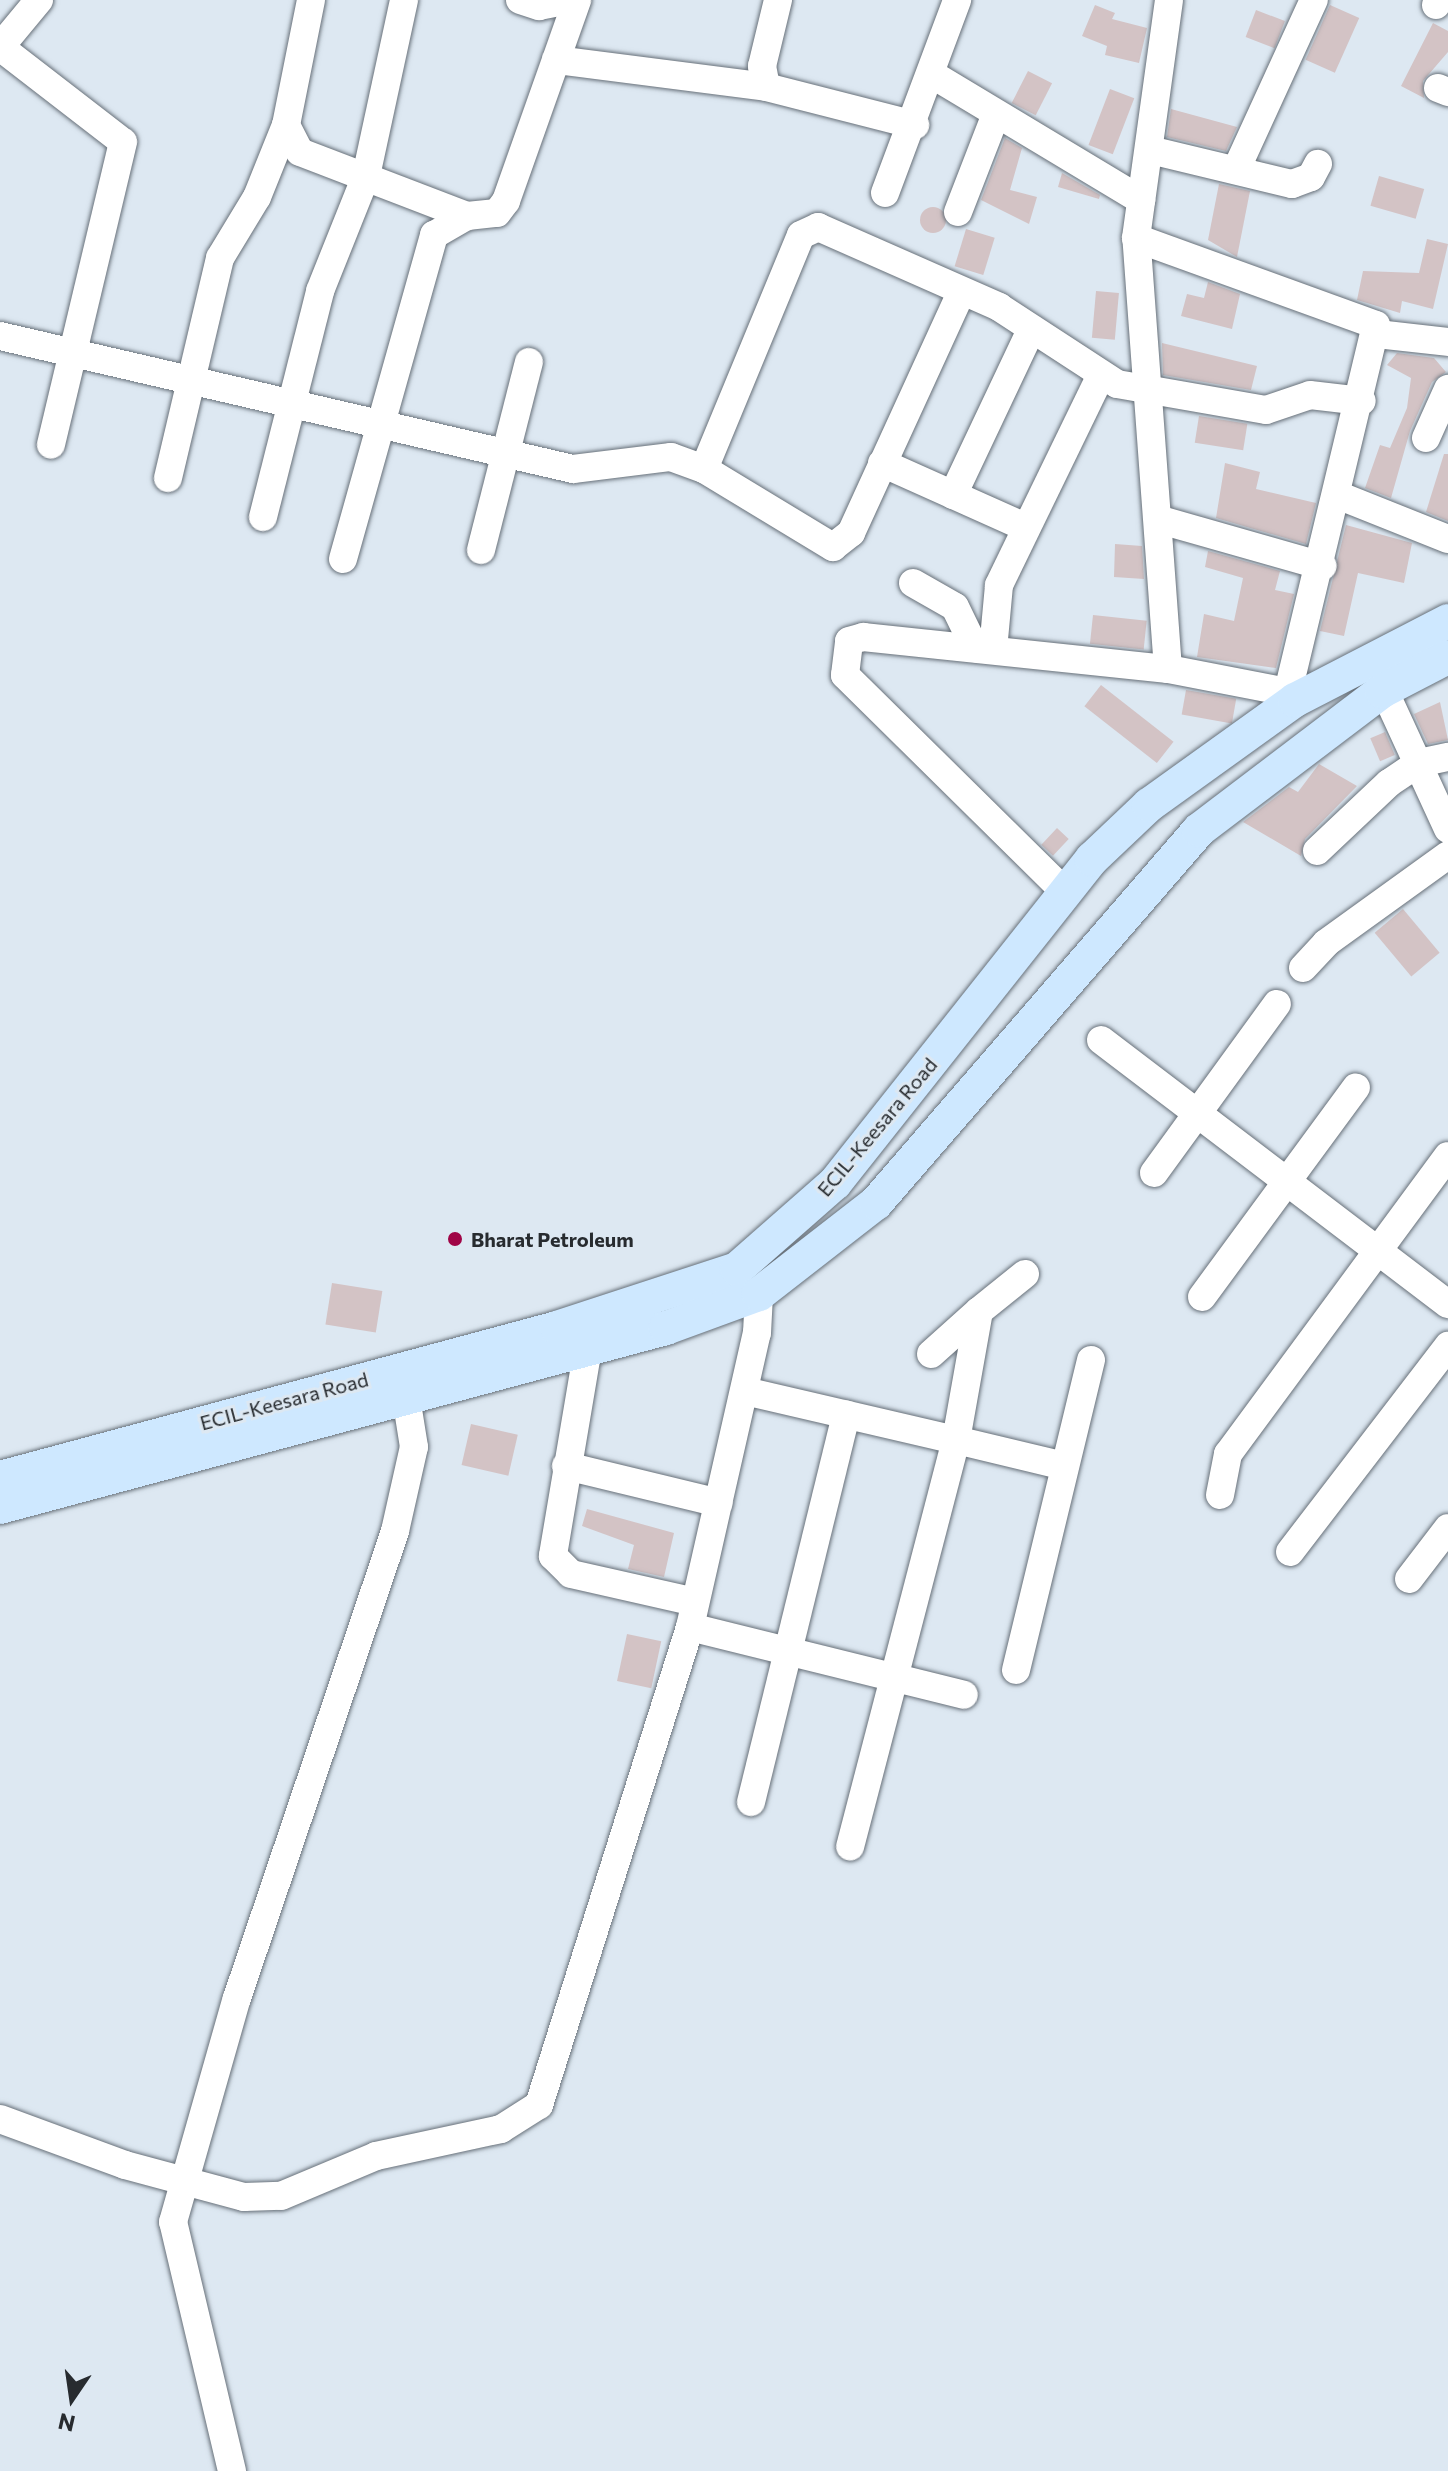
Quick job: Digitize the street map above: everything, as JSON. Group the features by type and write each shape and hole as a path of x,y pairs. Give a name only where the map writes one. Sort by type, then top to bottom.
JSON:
{"main road":[{"name":"ECIL-Keesara Road","path":"0,1507 406,1397 576,1337 737,1269 835,1183 1065,892 1149,805 1292,696 1448,621"},
{"name":"ECIL-Keesara Road","path":"0,1478 759,1294 821,1253 929,1144 1014,1037 1199,830 1384,690 1448,657"}],"street":[{"path":"39,0 0,47 123,142 51,445"},
{"path":"168,478 220,258 262,186 286,125 311,0"},
{"path":"263,517 320,291 366,176 404,0"},
{"path":"520,0 539,6 569,0"},
{"path":"286,125 308,158 366,176 467,216 484,218 506,201 577,0"},
{"path":"766,87 762,66 778,0"},
{"path":"885,193 915,125 957,0"},
{"path":"1168,669 1161,520 1136,238 1169,0"},
{"path":"1236,170 1314,0"},
{"path":"556,60 766,87 915,125"},
{"path":"933,75 1141,200"},
{"path":"958,212 996,114"},
{"path":"1150,150 1292,184 1311,177 1318,164"},
{"path":"343,559 379,419 434,235 467,216"},
{"path":"704,469 807,229 962,291 1031,330 1100,377 1266,410 1310,395 1362,401"},
{"path":"1065,892 845,675 841,659 849,641 863,637 1168,669 1292,696 1377,334 1370,320 1136,238"},
{"path":"0,336 379,419 573,469 641,457 704,469 833,547 851,533 962,291"},
{"path":"953,495 1031,330"},
{"path":"1377,334 1448,342"},
{"path":"481,550 529,362"},
{"path":"984,649 999,585 1100,377"},
{"path":"1426,438 1448,389"},
{"path":"882,463 1025,527"},
{"path":"1340,496 1448,539"},
{"path":"1161,520 1323,566"},
{"path":"913,583 955,607 984,649"},
{"path":"1384,690 1448,829"},
{"path":"1317,851 1419,763 1448,757"},
{"path":"1303,968 1326,943 1448,855"},
{"path":"1154,1173 1277,1004"},
{"path":"1101,1040 1199,1111 1448,1304"},
{"path":"1202,1297 1356,1087"},
{"path":"1220,1495 1228,1454 1448,1156"},
{"path":"931,1354 1025,1274"},
{"path":"0,2119 66,2148 183,2177 244,2197 281,2196 376,2156 501,2129 539,2105 692,1615 745,1391 759,1294"},
{"path":"850,1846 956,1440 979,1311"},
{"path":"576,1337 566,1466 552,1550 560,1567 788,1652 964,1695"},
{"path":"1290,1552 1448,1346"},
{"path":"1016,1670 1091,1360"},
{"path":"745,1391 1064,1466"},
{"path":"232,2471 178,2262 173,2222 183,2177 395,1531 414,1447 406,1397"},
{"path":"751,1802 846,1414"},
{"path":"566,1466 719,1503"},
{"path":"1409,1579 1448,1528"}],"building":[{"path":"1095,5 1115,13 1112,19 1147,28 1139,63 1105,55 1107,46 1082,36"},
{"path":"1330,5 1359,18 1335,73 1306,60"},
{"path":"1256,10 1285,21 1275,48 1246,37"},
{"path":"1433,23 1448,31 1448,52 1423,81 1424,98 1401,86"},
{"path":"1028,71 1052,83 1036,115 1012,103"},
{"path":"1110,89 1134,98 1113,154 1088,145"},
{"path":"1171,109 1237,127 1226,151 1167,137"},
{"path":"1005,138 1022,148 1010,190 1037,197 1029,224 981,200"},
{"path":"1062,173 1100,195 1099,199 1058,187"},
{"path":"1379,176 1424,189 1416,219 1370,206"},
{"path":"1219,184 1250,191 1237,257 1208,240"},
{"path":"933,207 942,211 946,220 942,229 933,233 924,229 920,220 924,211"},
{"path":"966,229 995,238 983,275 955,266"},
{"path":"1427,239 1448,244 1433,309 1402,301 1400,313 1357,300 1363,271 1419,273"},
{"path":"1208,282 1240,294 1232,329 1181,316 1187,294 1204,298"},
{"path":"1096,291 1119,293 1115,340 1092,338"},
{"path":"1162,343 1257,366 1251,390 1163,375"},
{"path":"1397,353 1434,358 1446,372 1432,382 1410,431 1391,498 1365,488 1380,445 1390,448 1407,408 1411,378 1387,365"},
{"path":"1199,416 1247,424 1243,450 1195,443"},
{"path":"1444,454 1448,454 1448,521 1426,512"},
{"path":"1225,463 1260,472 1256,489 1316,503 1306,544 1216,518"},
{"path":"1346,525 1412,543 1404,583 1358,573 1344,636 1320,631"},
{"path":"1115,544 1142,546 1144,579 1114,577"},
{"path":"1208,551 1280,571 1275,590 1294,594 1276,668 1197,657 1204,614 1234,621 1243,578 1205,567"},
{"path":"1093,615 1147,621 1144,649 1090,644"},
{"path":"1101,685 1173,742 1157,763 1084,706"},
{"path":"1186,690 1236,699 1232,723 1182,715"},
{"path":"1440,702 1448,740 1428,744 1414,714"},
{"path":"1385,732 1395,755 1380,761 1370,738"},
{"path":"1319,764 1357,786 1305,839 1301,856 1243,822 1289,787 1298,792"},
{"path":"1057,828 1069,839 1053,856 1041,845"},
{"path":"1403,909 1440,953 1411,976 1375,933"},
{"path":"332,1283 382,1291 376,1332 325,1324"},
{"path":"471,1424 518,1435 508,1476 462,1465"},
{"path":"587,1509 674,1533 664,1577 628,1569 634,1545 582,1526"},
{"path":"627,1634 661,1641 651,1688 617,1681"}],"place":[{"name":"Bharat Petroleum","path":"455,1239"}]}
